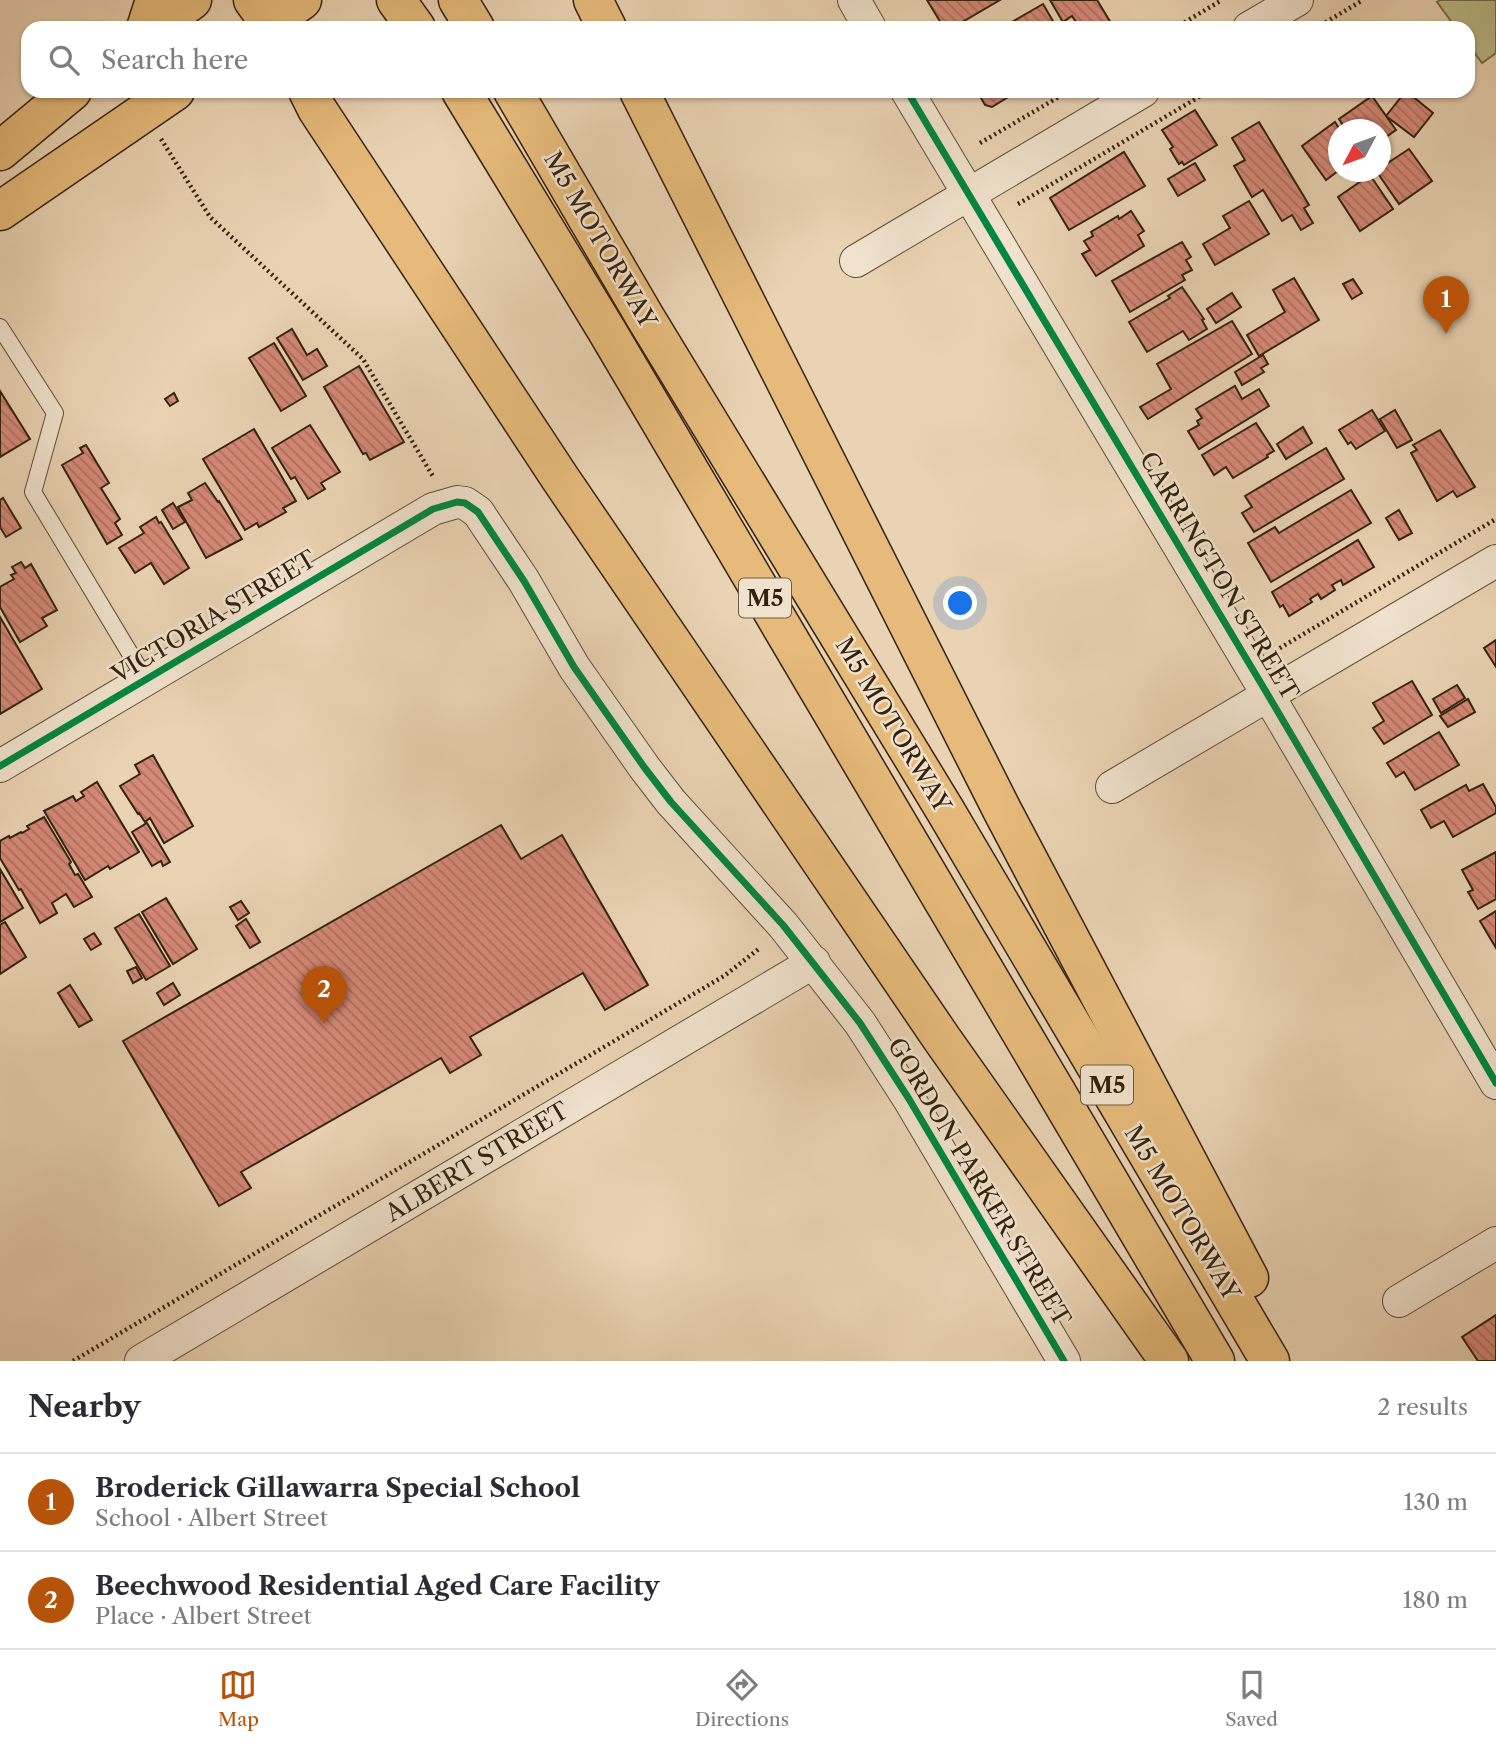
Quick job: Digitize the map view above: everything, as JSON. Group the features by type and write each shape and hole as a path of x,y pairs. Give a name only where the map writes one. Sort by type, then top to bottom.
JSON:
{"main road":[{"path":"148,21 155,0"},
{"path":"163,21 192,0"},
{"path":"396,0 411,21"},
{"path":"458,0 471,21"},
{"path":"593,0 604,21"},
{"path":"0,151 64,98"},
{"path":"0,211 165,98"},
{"name":"M5 MOTORWAY","path":"465,98 607,331 1215,1361"},
{"name":"M5 MOTORWAY","path":"517,98 652,329 945,810 1270,1361"},
{"path":"643,98 1002,810 1293,1361"},
{"path":"312,100 560,478 942,1039 1115,1287 1170,1361"}],"street":[{"path":"854,0 866,21"},
{"path":"1261,21 1297,0"},
{"name":"CARRINGTON STREET","path":"911,98 1251,666 1496,1083"},
{"path":"856,261 1131,98"},
{"name":"VICTORIA STREET","path":"0,766 425,514 449,503"},
{"name":"GORDON PARKER STREET","path":"449,503 465,503 478,512 524,581 574,667 644,767 671,802 814,962 860,1023 1063,1361"},
{"path":"1112,787 1496,561"},
{"name":"ALBERT STREET","path":"141,1361 814,962"},
{"path":"1399,1301 1496,1243"}],"lane":[{"path":"0,327 55,413 33,492 146,680"}],"path":[{"path":"1187,21 1222,0"},
{"path":"1327,21 1363,0"},
{"path":"980,143 1057,98"},
{"path":"1018,204 1197,98"},
{"path":"159,137 210,216 363,359 449,503"},
{"path":"1251,666 1496,519"},
{"path":"73,1361 724,976 760,948"}],"shaded area":[{"path":"1496,0 1496,53 1482,63 1475,54 1475,21 1451,21 1437,2"}],"building":[{"path":"927,0 1000,0 964,21 940,21"},
{"path":"1050,0 1097,0 1110,21 1075,21 1072,16 1062,21"},
{"path":"1043,4 1053,21 1014,21"},
{"path":"981,98 1007,98 992,107 985,105"},
{"path":"1369,98 1373,98 1388,119 1339,119"},
{"path":"1400,98 1415,98 1433,113 1414,137 1386,116"},
{"path":"1195,110 1217,145 1184,165 1182,162 1179,164 1170,149 1173,147 1162,130"},
{"path":"1259,122 1309,205 1304,208 1313,223 1301,230 1292,215 1282,221 1263,190 1252,197 1234,166 1245,160 1232,138"},
{"path":"1328,127 1328,178 1326,180 1302,146"},
{"path":"1409,149 1432,181 1399,204 1384,182 1391,182 1391,161"},
{"path":"1124,152 1145,186 1069,230 1050,198"},
{"path":"1195,163 1205,180 1178,196 1168,179"},
{"path":"1360,182 1375,182 1393,209 1360,231 1338,197"},
{"path":"1249,201 1269,234 1215,265 1203,244 1230,228 1223,216"},
{"path":"1131,211 1144,231 1138,235 1144,246 1096,276 1082,254 1090,250 1084,241 1093,236 1091,232"},
{"path":"1182,242 1191,257 1186,260 1192,270 1182,275 1185,280 1130,312 1112,281"},
{"path":"1294,278 1319,320 1259,356 1247,335 1285,312 1273,290"},
{"path":"1353,279 1362,293 1352,299 1343,284"},
{"path":"1182,287 1204,319 1202,320 1207,329 1189,340 1183,331 1147,352 1129,322 1170,298 1168,296"},
{"path":"1232,293 1241,307 1216,323 1207,309"},
{"path":"1232,321 1252,354 1148,419 1140,407 1171,389 1157,364"},
{"path":"292,329 307,355 317,349 327,366 303,380 277,338"},
{"path":"274,343 306,396 281,411 249,358"},
{"path":"1263,355 1268,364 1261,368 1264,372 1242,385 1235,372"},
{"path":"359,366 404,442 370,460 366,453 363,454 324,387"},
{"path":"1235,386 1242,399 1259,389 1269,406 1199,449 1188,431 1199,425 1197,421 1202,418 1196,409"},
{"path":"0,391 30,439 0,457"},
{"path":"174,393 178,401 170,406 165,399"},
{"path":"1372,410 1385,431 1356,449 1351,442 1348,444 1339,430"},
{"path":"1395,410 1412,440 1397,448 1380,419"},
{"path":"1256,423 1274,451 1233,478 1226,467 1214,475 1202,455"},
{"path":"310,425 340,472 321,483 325,489 308,499 295,477 291,479 272,448"},
{"path":"1303,427 1312,443 1286,459 1277,444"},
{"path":"254,429 296,501 283,508 286,512 259,527 257,523 245,530 203,459"},
{"path":"1440,430 1475,487 1457,497 1453,491 1437,501 1411,453 1417,450 1413,445"},
{"path":"86,445 109,483 101,488 120,519 115,523 122,535 107,544 62,465 83,453 80,448"},
{"path":"1326,448 1344,479 1254,532 1242,513 1252,507 1245,496"},
{"path":"205,483 242,539 206,558 178,507 192,500 188,493"},
{"path":"1351,490 1371,523 1271,582 1248,543 1275,527 1279,533"},
{"path":"3,498 21,528 6,537 0,527 0,500"},
{"path":"173,503 185,522 173,529 162,510"},
{"path":"1399,510 1412,533 1399,540 1386,518"},
{"path":"156,517 189,568 164,584 151,563 135,573 119,548 144,533 140,527"},
{"path":"1358,540 1374,567 1343,585 1341,580 1332,585 1335,590 1321,599 1318,594 1310,599 1312,602 1289,616 1283,605 1280,607 1272,592"},
{"path":"21,562 25,568 31,564 57,610 42,618 47,626 20,642 0,607 0,587 14,579 11,575 16,573 12,567"},
{"path":"0,617 42,689 0,714"},
{"path":"1496,640 1496,667 1484,648"},
{"path":"1412,681 1432,715 1384,744 1373,728 1384,721 1373,703"},
{"path":"1457,685 1465,698 1441,713 1433,699"},
{"path":"1468,699 1475,712 1448,727 1440,716"},
{"path":"1439,732 1459,765 1415,790 1404,772 1396,777 1387,763"},
{"path":"153,755 193,826 164,843 150,818 145,822 120,786 140,774 135,765"},
{"path":"97,782 139,852 85,880 44,811 73,796 76,801 84,796 81,792"},
{"path":"1483,784 1496,807 1496,813 1453,837 1444,821 1431,828 1421,810 1466,785 1469,791"},
{"path":"44,817 71,862 69,864 75,875 78,874 92,897 74,907 66,894 52,903 57,913 40,923 0,858 0,841 22,833 29,829 27,826"},
{"path":"147,823 170,862 163,866 161,861 152,866 132,832"},
{"path":"501,825 521,859 562,835 648,985 605,1010 583,973 470,1037 481,1055 450,1073 441,1058 241,1172 251,1188 219,1206 123,1041"},
{"path":"1496,852 1496,899 1478,909 1468,892 1473,890 1462,870"},
{"path":"0,869 23,908 0,922"},
{"path":"166,898 197,949 173,964 142,912"},
{"path":"241,901 249,913 238,920 230,907"},
{"path":"1496,911 1496,948 1480,921"},
{"path":"139,914 170,966 146,980 115,928"},
{"path":"246,919 260,942 250,948 236,926"},
{"path":"5,922 26,957 0,974 0,925"},
{"path":"94,933 101,944 91,950 84,939"},
{"path":"136,967 142,978 133,983 127,971"},
{"path":"173,983 180,995 164,1005 157,993"},
{"path":"70,985 92,1020 79,1027 58,993"},
{"path":"1496,1315 1496,1361 1478,1361 1462,1337"}],"cycle path":[{"path":"911,98 1496,1083"},
{"path":"0,766 433,509 457,502 465,503 478,512 524,581 574,667 644,767 671,802 783,925 860,1023 909,1099 1064,1361"}],"place":[{"name":"Broderick Gillawarra Special School","path":"1446,334"},
{"name":"Beechwood Residential Aged Care Facility","path":"324,1024"}]}
